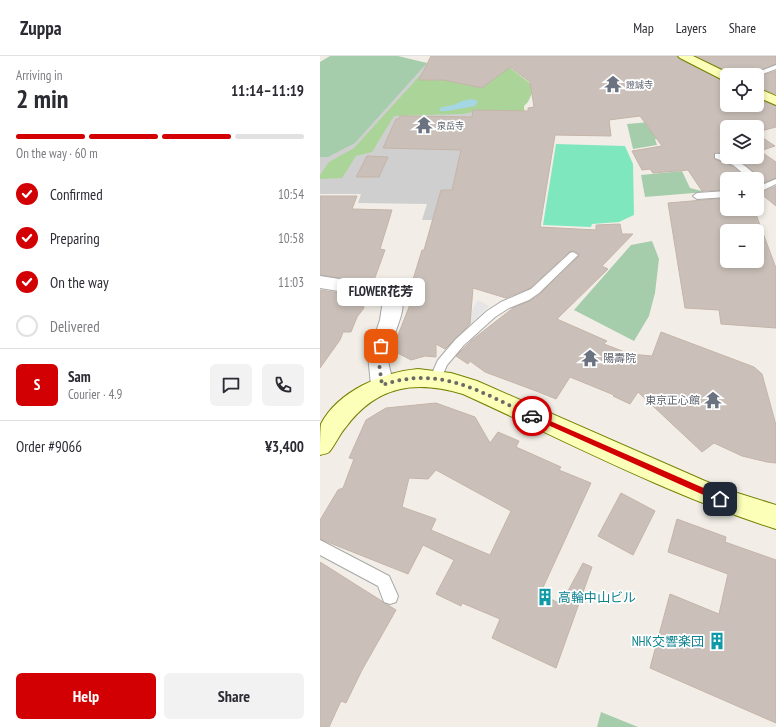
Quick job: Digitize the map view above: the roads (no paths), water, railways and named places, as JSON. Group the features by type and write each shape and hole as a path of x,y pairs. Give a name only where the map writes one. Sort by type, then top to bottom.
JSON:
{"main road":[{"path":"684,56 720,74"},
{"path":"764,95 776,101"},
{"path":"320,445 353,403 382,385 406,379 436,378 469,387 696,490 776,518"}],"street":[{"path":"320,282 372,290 393,297 390,320 378,356 382,385"}],"lane":[{"path":"764,72 776,68"},
{"path":"718,156 736,163 745,172"},
{"path":"764,183 776,181"},
{"path":"697,196 720,194"},
{"path":"436,378 442,363 460,342 491,314 505,305 525,297 535,291 573,255"},
{"path":"320,547 384,581 390,596"}],"water":[{"path":"472,99 478,101 475,106 439,111 440,108"}],"place":[{"name":"證誠寺","path":"613,84"},
{"name":"泉岳寺","path":"424,125"},
{"name":"FLOWER花芳","path":"381,346"},
{"name":"陽壽院","path":"590,358"},
{"name":"東京正心館","path":"713,400"},
{"name":"高輪中山ビル","path":"545,597"},
{"name":"NHK交響楽団","path":"717,641"}]}
